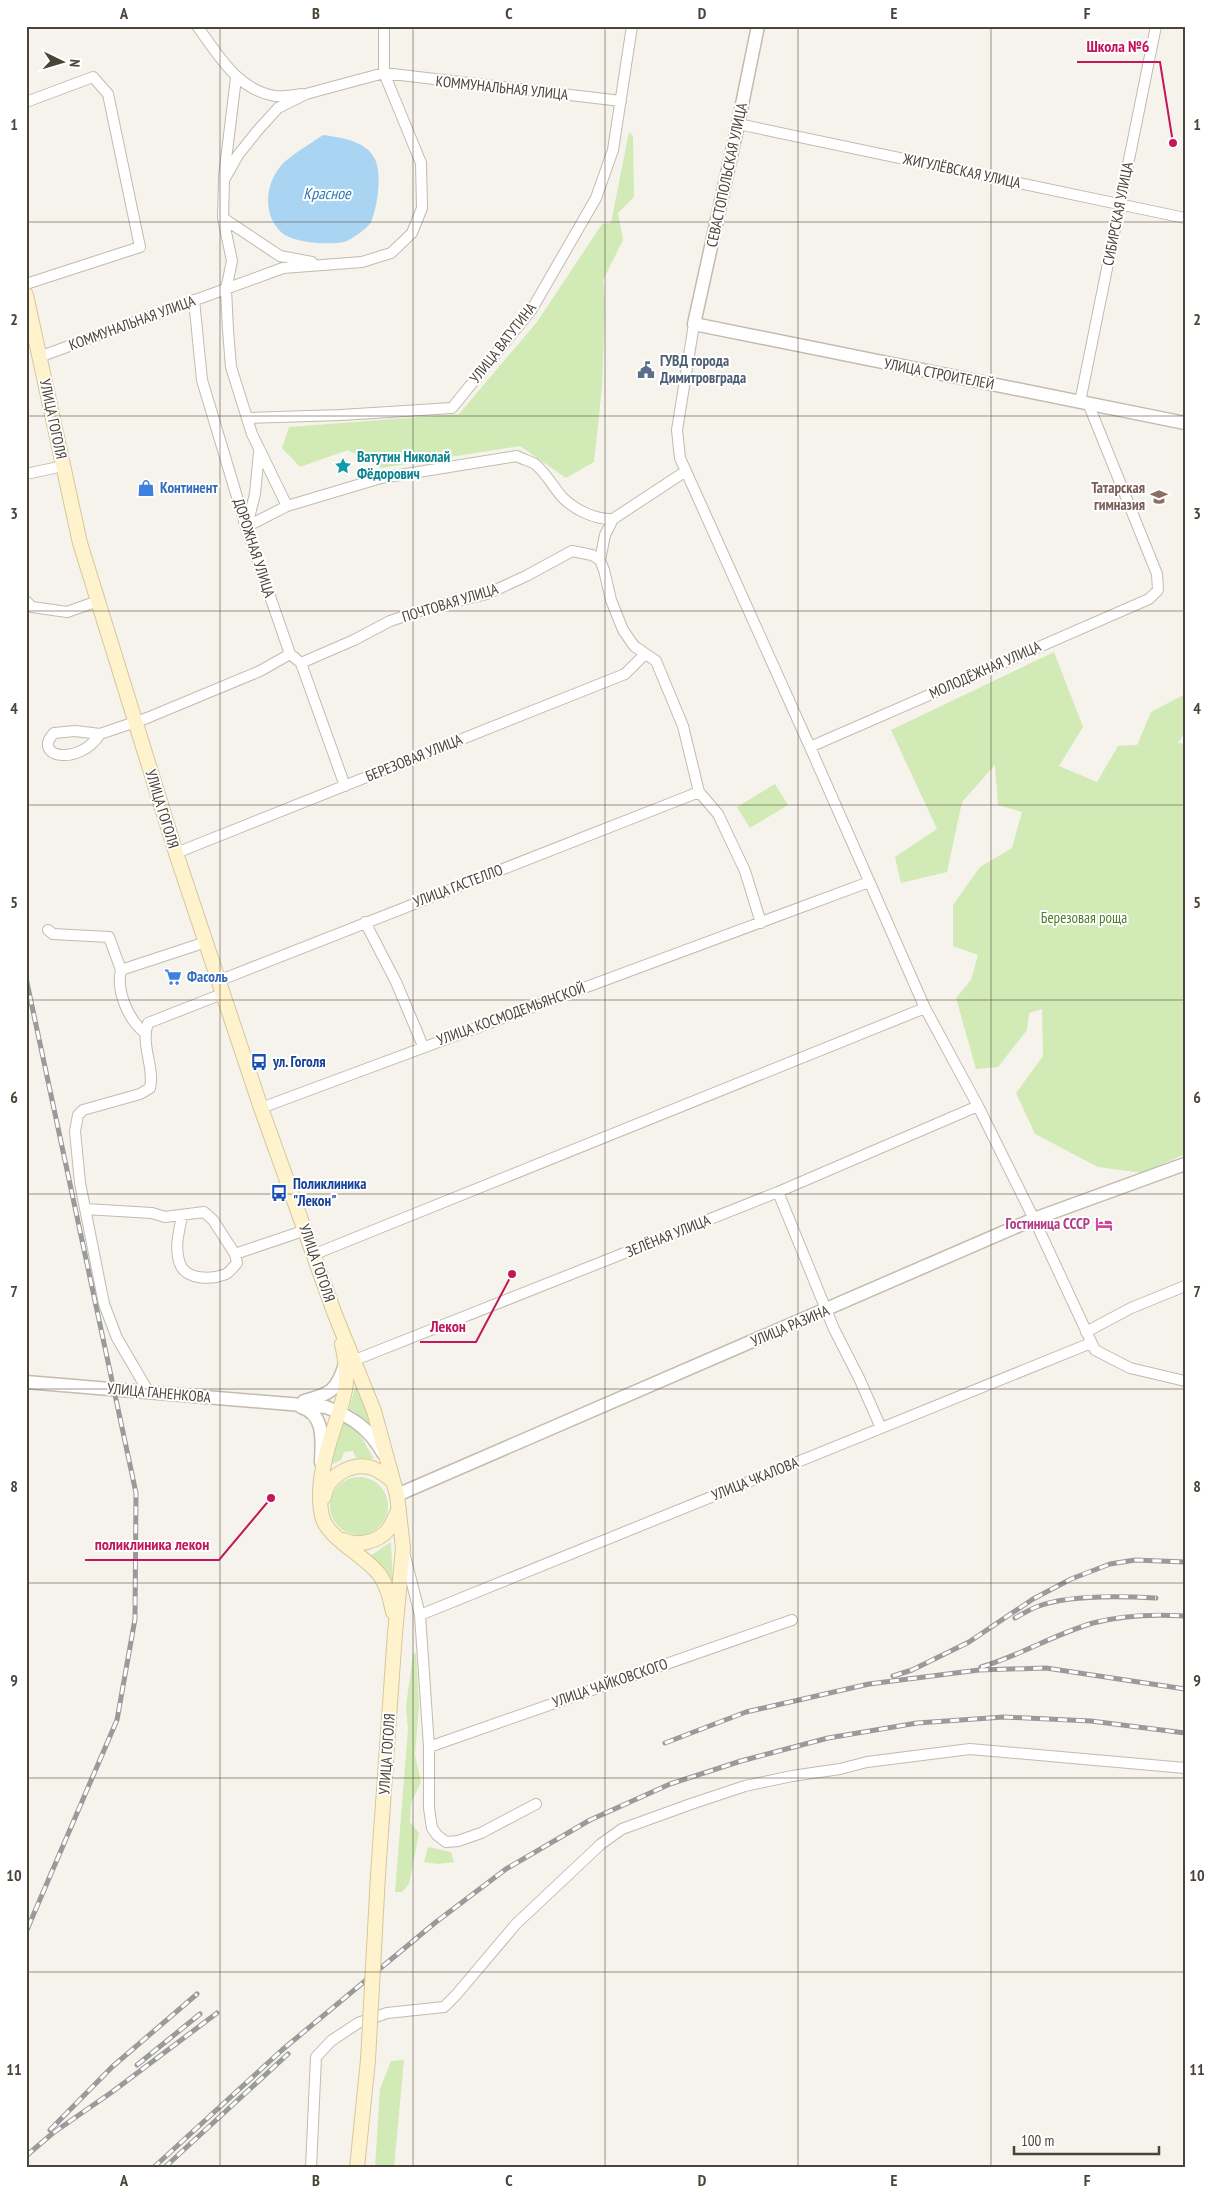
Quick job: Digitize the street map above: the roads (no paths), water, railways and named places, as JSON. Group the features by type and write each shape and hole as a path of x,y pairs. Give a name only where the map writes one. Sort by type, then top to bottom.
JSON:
{"main road":[{"name":"УЛИЦА ГОГОЛЯ","path":"26,295 80,543 176,853 220,987 261,1108 315,1254 350,1361"},
{"path":"350,1361 340,1412 324,1462 320,1491 322,1515 335,1536 364,1558 379,1574 388,1592 395,1633"},
{"path":"350,1361 374,1411 397,1495 403,1548 395,1633"},
{"path":"322,1515 324,1492 342,1471 356,1467 369,1467 397,1495"},
{"path":"335,1536 348,1542 362,1544 374,1540 387,1532 397,1495"},
{"name":"УЛИЦА ГОГОЛЯ","path":"357,2168 368,2060 378,1875 395,1633"}],"street":[{"path":"197,26 236,78 260,91 276,96 306,94"},
{"path":"384,26 384,73"},
{"name":"УЛИЦА ВАТУТИНА","path":"247,418 341,416 452,408 532,309 596,198 613,150 632,26"},
{"name":"СЕВАСТОПОЛЬСКАЯ УЛИЦА","path":"694,324 758,26"},
{"name":"СИБИРСКАЯ УЛИЦА","path":"1084,403 1120,204 1156,26"},
{"name":"КОММУНАЛЬНАЯ УЛИЦА","path":"39,357 283,268 362,262 391,253 412,233 422,208 421,163 384,73"},
{"name":"КОММУНАЛЬНАЯ УЛИЦА","path":"226,289 232,261 223,218 224,180 238,155 278,108 306,94 384,73 620,101"},
{"path":"26,102 93,77 108,94 140,247 26,284"},
{"path":"224,180 236,78"},
{"name":"ЖИГУЛЁВСКАЯ УЛИЦА","path":"738,124 1185,218"},
{"path":"223,218 280,256 322,264"},
{"path":"226,289 231,367 259,452 287,506"},
{"name":"ДОРОЖНАЯ УЛИЦА","path":"194,300 202,380 246,527 290,654"},
{"path":"694,324 678,430 680,458 925,1008 978,1106 1095,1350 1130,1368 1185,1382"},
{"name":"УЛИЦА СТРОИТЕЛЕЙ","path":"694,324 1185,423"},
{"name":"МОЛОДЁЖНАЯ УЛИЦА","path":"810,747 1149,599 1158,590 1156,574 1084,403"},
{"path":"246,527 255,494 259,452"},
{"path":"246,527 287,506 381,478 517,456 534,464 551,480 562,498 579,510 605,520 613,519 686,471"},
{"path":"26,474 63,466"},
{"path":"613,519 605,535 600,560 610,600 623,630 634,646 656,661 683,726 699,792 718,814 741,863 761,923"},
{"name":"ПОЧТОВАЯ УЛИЦА","path":"301,663 354,640 390,621 429,608 487,594 526,576 572,551 592,555 600,560"},
{"path":"26,601 32,607 67,612 98,601"},
{"path":"100,734 136,722 260,671 290,654 301,663 344,786"},
{"name":"БЕРЕЗОВАЯ УЛИЦА","path":"176,853 625,674 644,654"},
{"name":"УЛИЦА ГАСТЕЛЛО","path":"144,1032 148,1023 220,987 364,922 699,792"},
{"name":"УЛИЦА КОСМОДЕМЬЯНСКОЙ","path":"261,1108 423,1046 869,882"},
{"path":"364,922 396,982 423,1046"},
{"path":"48,930 53,934 109,937 121,970 119,979 121,992 135,1024 144,1032 152,1079 150,1088 140,1094 84,1110 78,1115 75,1131 80,1183 104,1304 117,1338 148,1391"},
{"path":"121,970 206,942"},
{"path":"315,1254 925,1008"},
{"name":"ЗЕЛЁНАЯ УЛИЦА","path":"350,1361 778,1192 978,1106"},
{"name":"УЛИЦА РАЗИНА","path":"397,1495 1034,1220 1185,1164"},
{"path":"778,1192 826,1310 881,1428"},
{"path":"85,1208 152,1213 165,1217 204,1212 213,1220 235,1254 237,1263 227,1274 207,1278 192,1276 180,1265 176,1245 182,1216"},
{"path":"235,1254 306,1230"},
{"path":"1086,1332 1132,1308 1185,1286"},
{"name":"УЛИЦА ЧКАЛОВА","path":"420,1615 1091,1343"},
{"path":"291,1404 326,1395 336,1386 350,1361"},
{"name":"УЛИЦА ГАНЕНКОВА","path":"26,1382 326,1407 357,1421 369,1432 389,1464"},
{"path":"291,1404 307,1409 314,1414 320,1425 320,1491"},
{"path":"403,1548 420,1615 429,1747 429,1808 432,1828 446,1842 458,1841 481,1833 536,1804"},
{"name":"УЛИЦА ЧАЙКОВСКОГО","path":"429,1747 792,1620"},
{"path":"311,2168 316,2057 332,2041 358,2022 387,2013 444,2007 516,1924 601,1844 622,1829 746,1786 792,1776 840,1769 867,1762 970,1749 1185,1768"}],"water":[{"name":"Красное","path":"323,135 349,140 365,147 376,161 378,170 378,196 371,222 356,235 341,243 303,241 286,236 275,225 269,209 268,200 271,182 280,167"}],"railway":[{"path":"26,978 136,1493 135,1619 117,1720 26,1932"},
{"path":"893,1676 912,1670 969,1642 1033,1599 1071,1579 1110,1564 1135,1560 1185,1562"},
{"path":"1015,1618 1036,1607 1063,1600 1112,1597 1156,1598"},
{"path":"981,1667 1093,1623 1139,1616 1185,1616"},
{"path":"665,1743 746,1712 869,1684 979,1670 1046,1668 1185,1689"},
{"path":"153,2168 282,2050 436,1922 506,1869 590,1820 670,1784 741,1761 828,1738 917,1723 1004,1717 1091,1721 1185,1733"},
{"path":"50,2130 112,2067 197,1994"},
{"path":"26,2156 53,2133 112,2092 217,2013"},
{"path":"137,2065 200,2014"},
{"path":"164,2168 288,2054"}],"place":[{"name":"Школа №6","path":"1173,143"},
{"name":"ГУВД города Димитровграда","path":"646,370"},
{"name":"Ватутин Николай Фёдорович","path":"343,466"},
{"name":"Континент","path":"146,488"},
{"name":"Татарская гимназия","path":"1159,497"},
{"name":"Фасоль","path":"173,977"},
{"name":"ул. Гоголя","path":"259,1062"},
{"name":"Поликлиника \"Лекон\"","path":"279,1193"},
{"name":"Гостиница СССР","path":"1104,1224"},
{"name":"Лекон","path":"512,1274"},
{"name":"поликлиника лекон","path":"271,1498"}],"park label":[{"name":"Березовая роща","path":"1084,918"}]}
